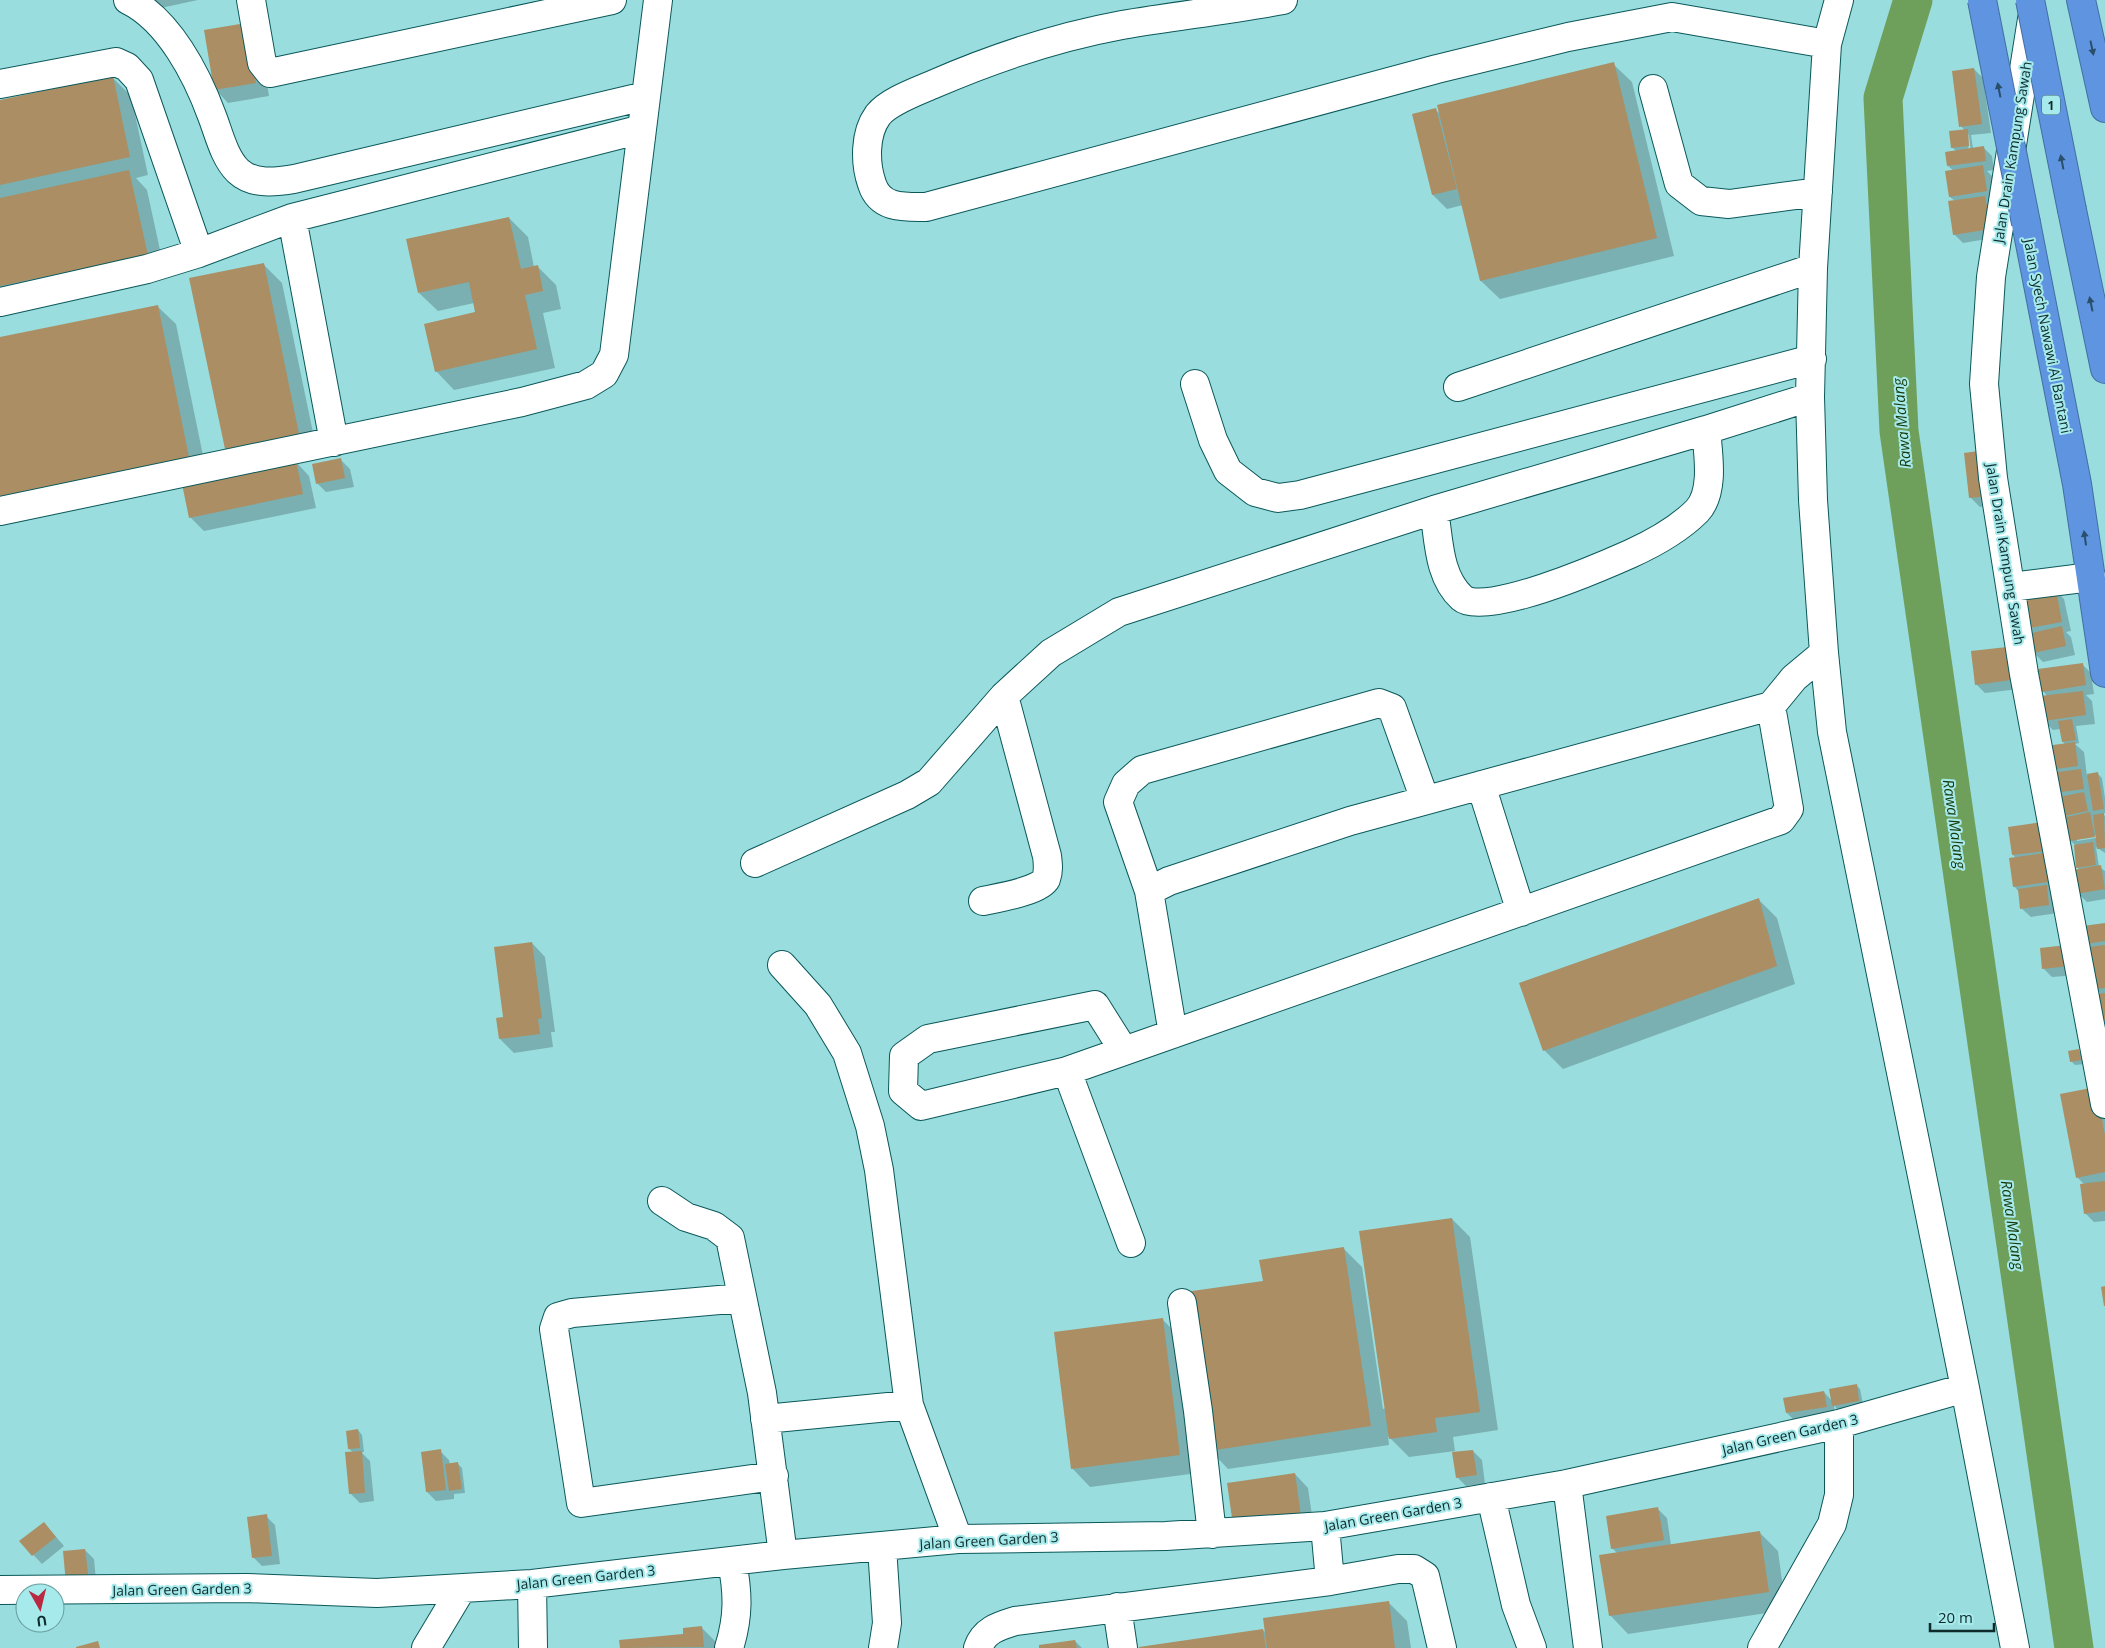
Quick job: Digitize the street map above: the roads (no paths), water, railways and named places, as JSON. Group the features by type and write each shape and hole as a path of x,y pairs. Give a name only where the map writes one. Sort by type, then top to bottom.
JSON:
{"highway":[{"name":"Jalan Syech Nawawi Al Bantani","path":"1982,0 2077,484 2105,673"},
{"name":"1","path":"2030,0 2105,369"},
{"path":"2081,0 2105,108"}],"street":[{"path":"128,0 160,26 180,50 207,102 225,152 239,171 251,178 269,182 294,179 645,96"},
{"path":"251,0 262,63 270,73 612,0"},
{"path":"0,511 522,402 586,385 604,374 614,355 658,0"},
{"path":"1283,0 1121,26 1039,45 973,68 905,97 878,115 868,138 867,170 874,190 891,206 926,207 1437,70 1568,37 1666,9 1827,44"},
{"path":"1839,0 1827,44 1813,268 1810,397 1813,500 1824,653 1832,732 1965,1388 2015,1648"},
{"name":"Jalan Drain Kampung Sawah","path":"2035,0 1991,277 1984,384 1993,478 2026,683 2105,1104"},
{"path":"0,84 116,62 127,67 139,80 199,253"},
{"path":"1653,89 1679,184 1701,201 1729,204 1818,192"},
{"path":"0,302 147,269 199,253 292,218 642,129"},
{"path":"292,218 334,442"},
{"path":"1458,387 1813,268"},
{"path":"1195,384 1213,440 1228,471 1255,492 1278,498 1310,493 1812,359"},
{"path":"755,863 907,795 929,782 1004,696 1051,653 1119,612 1434,510 1706,430 1810,397"},
{"path":"1434,510 1444,575 1463,599 1485,604 1520,596 1560,583 1632,554 1668,532 1698,510 1708,486 1710,464 1706,430"},
{"path":"2010,587 2091,577"},
{"path":"1149,891 1169,881 1350,821 1771,706 1794,678 1824,653"},
{"path":"984,901 1037,887 1045,881 1048,872 1047,856 1004,696"},
{"path":"1173,1034 1149,891 1118,802 1126,784 1142,770 1380,703 1392,708 1425,800"},
{"path":"1124,1051 1095,1005 928,1039 904,1056 903,1091 921,1106 1067,1071 1521,912 1781,820 1789,809 1771,706"},
{"path":"1482,785 1521,912"},
{"path":"782,965 818,1005 846,1053 870,1126 879,1170 910,1405 958,1539"},
{"path":"1067,1071 1131,1243"},
{"path":"662,1201 686,1217 714,1226 730,1238 765,1419 783,1555"},
{"path":"742,1298 572,1313 558,1317 554,1329 581,1503 774,1476"},
{"path":"1182,1302 1198,1411 1212,1534"},
{"name":"Jalan Green Garden 3","path":"0,1590 246,1588 376,1593 532,1584 783,1555 958,1539 1212,1534 1325,1526 1567,1484 1839,1424 1965,1388"},
{"path":"765,1419 910,1405"},
{"path":"1762,1648 1832,1524 1839,1495 1839,1424"},
{"path":"1567,1484 1588,1648"},
{"path":"1491,1497 1516,1604 1532,1648"},
{"path":"1325,1526 1330,1581"},
{"path":"882,1547 887,1623 883,1648"},
{"path":"729,1648 734,1630 738,1596 732,1561"},
{"path":"978,1648 981,1639 996,1627 1015,1621 1330,1581 1398,1569 1414,1569 1425,1576 1442,1648"},
{"path":"532,1584 533,1648"},
{"path":"426,1648 462,1588"},
{"path":"1117,1607 1123,1648"}],"waterway":[{"name":"Rawa Malang","path":"1913,0 1883,98 1899,431 2074,1648"}]}
